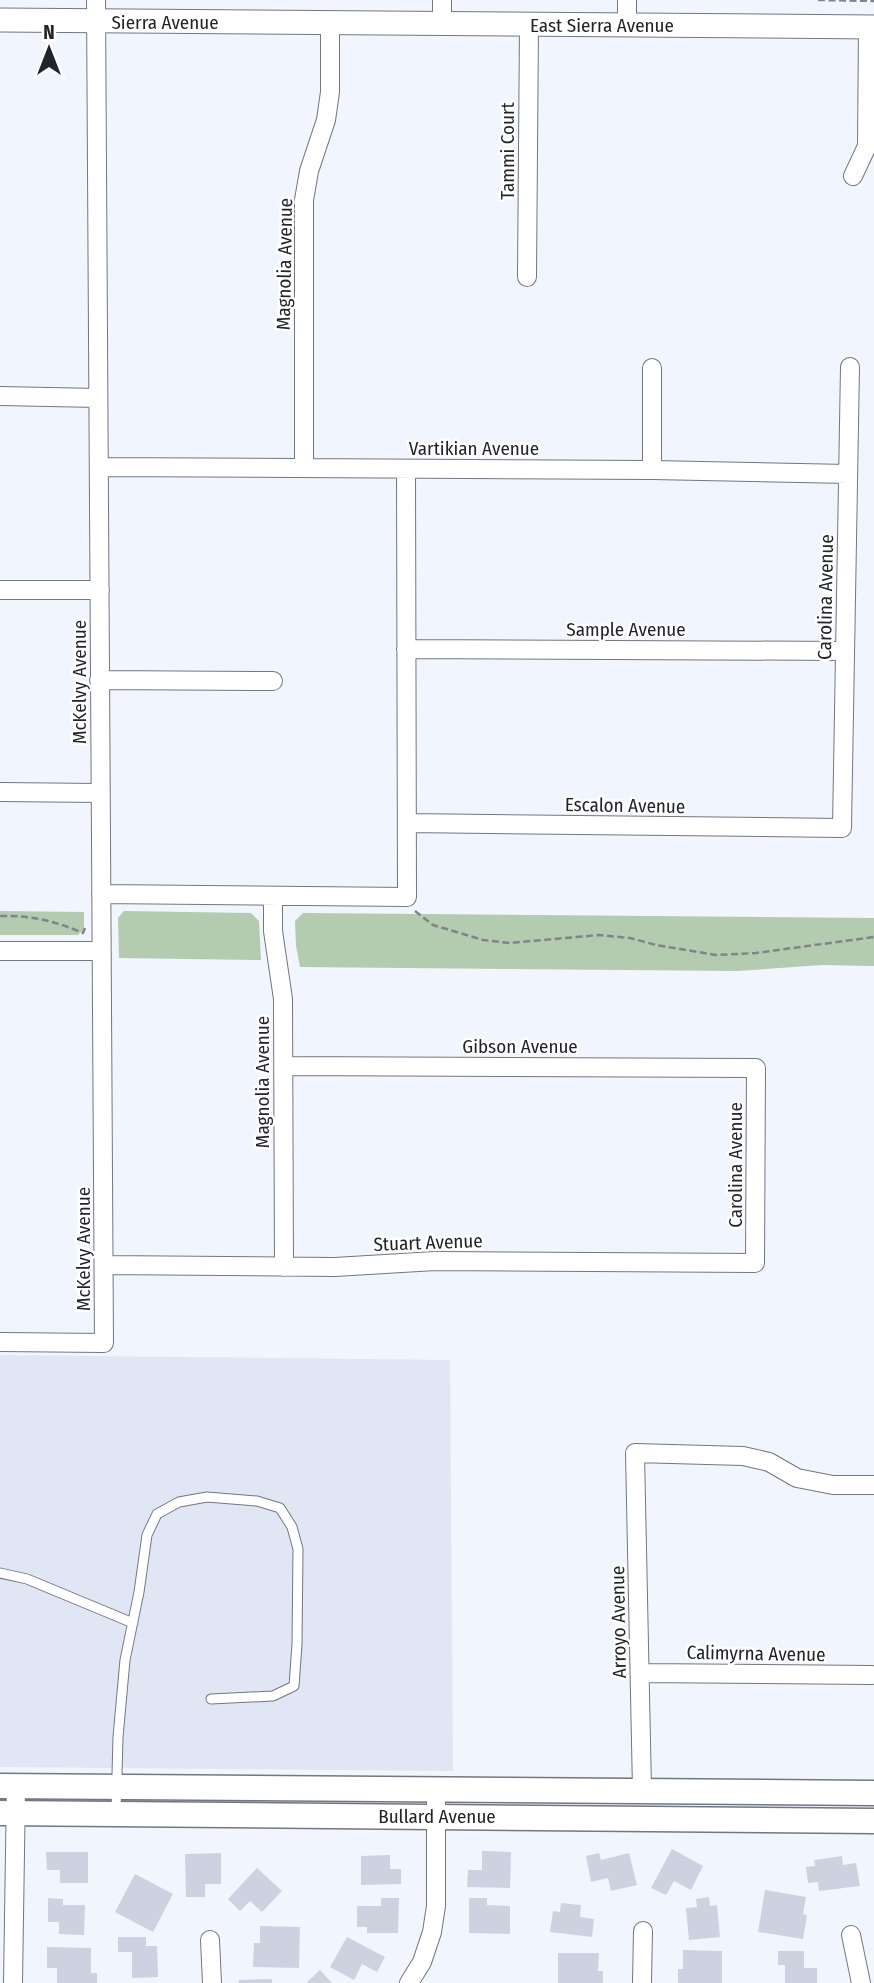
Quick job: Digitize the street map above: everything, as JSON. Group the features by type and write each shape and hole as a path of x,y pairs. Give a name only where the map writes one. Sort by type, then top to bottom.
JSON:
{"main road":[{"name":"Bullard Avenue","path":"8,1786 874,1793"},
{"path":"547,1817 573,1805 627,1803 636,1799 642,1790"},
{"name":"Bullard Avenue","path":"8,1813 874,1821"}],"street":[{"path":"442,0 442,24"},
{"path":"627,0 627,25"},
{"name":"Sierra Avenue","path":"0,20 96,11 330,22"},
{"name":"McKelvy Avenue","path":"0,1342 104,1343 96,11"},
{"name":"East Sierra Avenue","path":"330,22 871,27"},
{"name":"Magnolia Avenue","path":"304,467 304,200 309,171 326,121 330,92 330,22"},
{"name":"Tammi Court","path":"527,277 529,25"},
{"path":"853,176 867,146 871,27"},
{"name":"Carolina Avenue","path":"842,828 850,367"},
{"path":"652,368 652,470"},
{"path":"0,396 98,398"},
{"name":"Vartikian Avenue","path":"99,467 652,470 848,474"},
{"path":"101,903 273,897 412,904 408,823 406,469"},
{"path":"0,590 100,590"},
{"name":"Sample Avenue","path":"406,649 845,651"},
{"path":"99,681 273,681"},
{"path":"0,792 100,793"},
{"name":"Escalon Avenue","path":"408,823 842,828"},
{"name":"Magnolia Avenue","path":"273,897 275,950 283,999 285,1267"},
{"path":"0,951 101,951"},
{"name":"Gibson Avenue","path":"284,1066 756,1068"},
{"name":"Carolina Avenue","path":"755,1263 756,1068"},
{"name":"Stuart Avenue","path":"104,1265 335,1268 457,1261 755,1263"},
{"name":"Arroyo Avenue","path":"642,1790 635,1454 743,1456 769,1462 797,1478 832,1485 874,1485"},
{"name":"Calimyrna Avenue","path":"640,1673 872,1675"},
{"path":"8,1786 7,1929 13,1983"},
{"path":"409,1983 422,1962 432,1932 436,1906 436,1789"},
{"path":"642,1983 643,1931"},
{"path":"851,1936 861,1983"},
{"path":"210,1940 212,1983"}],"lane":[{"path":"116,1814 125,1660 147,1535 157,1514 179,1502 207,1497 257,1501 280,1508 292,1527 298,1549 297,1644 293,1686 273,1696 211,1699"},
{"path":"0,1573 27,1579 133,1623"}],"path":[{"path":"818,0 874,1"},
{"path":"0,916 34,917 57,922 83,933 86,912 101,903"},
{"path":"412,904 433,925 483,940 509,943 599,935 630,938 716,955 756,953 874,937"}],"shaded area":[{"path":"0,1355 450,1360 453,1771 0,1767"}],"green space":[{"path":"0,911 84,912 84,929 78,935 0,935"},
{"path":"124,911 251,913 259,921 261,960 119,958 118,918"},
{"path":"303,913 874,918 874,966 822,965 738,971 300,967 295,921"}],"building":[{"path":"672,1849 703,1866 691,1890 674,1881 666,1895 651,1888"},
{"path":"482,1851 511,1852 510,1888 467,1887 468,1870 482,1870"},
{"path":"46,1852 88,1852 88,1883 60,1883 60,1870 47,1870"},
{"path":"221,1853 221,1884 205,1884 205,1897 186,1897 185,1854"},
{"path":"599,1853 601,1860 629,1853 637,1885 611,1891 608,1878 591,1882 586,1856"},
{"path":"390,1855 390,1869 401,1869 401,1884 361,1885 361,1856"},
{"path":"842,1856 843,1865 856,1863 860,1886 819,1891 818,1882 808,1883 806,1867 815,1866 814,1860"},
{"path":"257,1868 282,1891 262,1912 250,1901 240,1911 228,1899"},
{"path":"135,1874 173,1894 153,1932 115,1912"},
{"path":"765,1890 806,1897 803,1914 807,1915 803,1939 758,1932"},
{"path":"709,1897 710,1906 717,1905 720,1937 689,1940 686,1908 697,1907 696,1899"},
{"path":"48,1898 63,1899 63,1905 85,1905 84,1935 59,1934 59,1922 48,1922"},
{"path":"381,1898 399,1898 398,1933 367,1933 367,1927 357,1927 357,1906 381,1906"},
{"path":"469,1898 487,1898 487,1905 510,1906 510,1934 469,1933"},
{"path":"561,1903 581,1905 580,1917 594,1919 592,1937 550,1932 553,1911 560,1912"},
{"path":"260,1926 300,1927 299,1968 253,1967 254,1943 260,1943"},
{"path":"118,1937 146,1937 146,1946 157,1946 158,1977 132,1978 132,1952 118,1952"},
{"path":"347,1937 385,1957 377,1972 362,1964 354,1980 330,1967"},
{"path":"47,1947 91,1948 91,1973 97,1973 97,1983 57,1983 57,1968 47,1968"},
{"path":"683,1950 722,1951 722,1983 678,1983 678,1969 683,1969"},
{"path":"778,1951 804,1951 804,1968 817,1968 817,1983 785,1983 785,1965 778,1965"},
{"path":"558,1953 599,1953 598,1971 603,1971 603,1983 558,1983"},
{"path":"320,1970 332,1983 306,1983"},
{"path":"272,1979 272,1983 239,1983 239,1980"}]}
